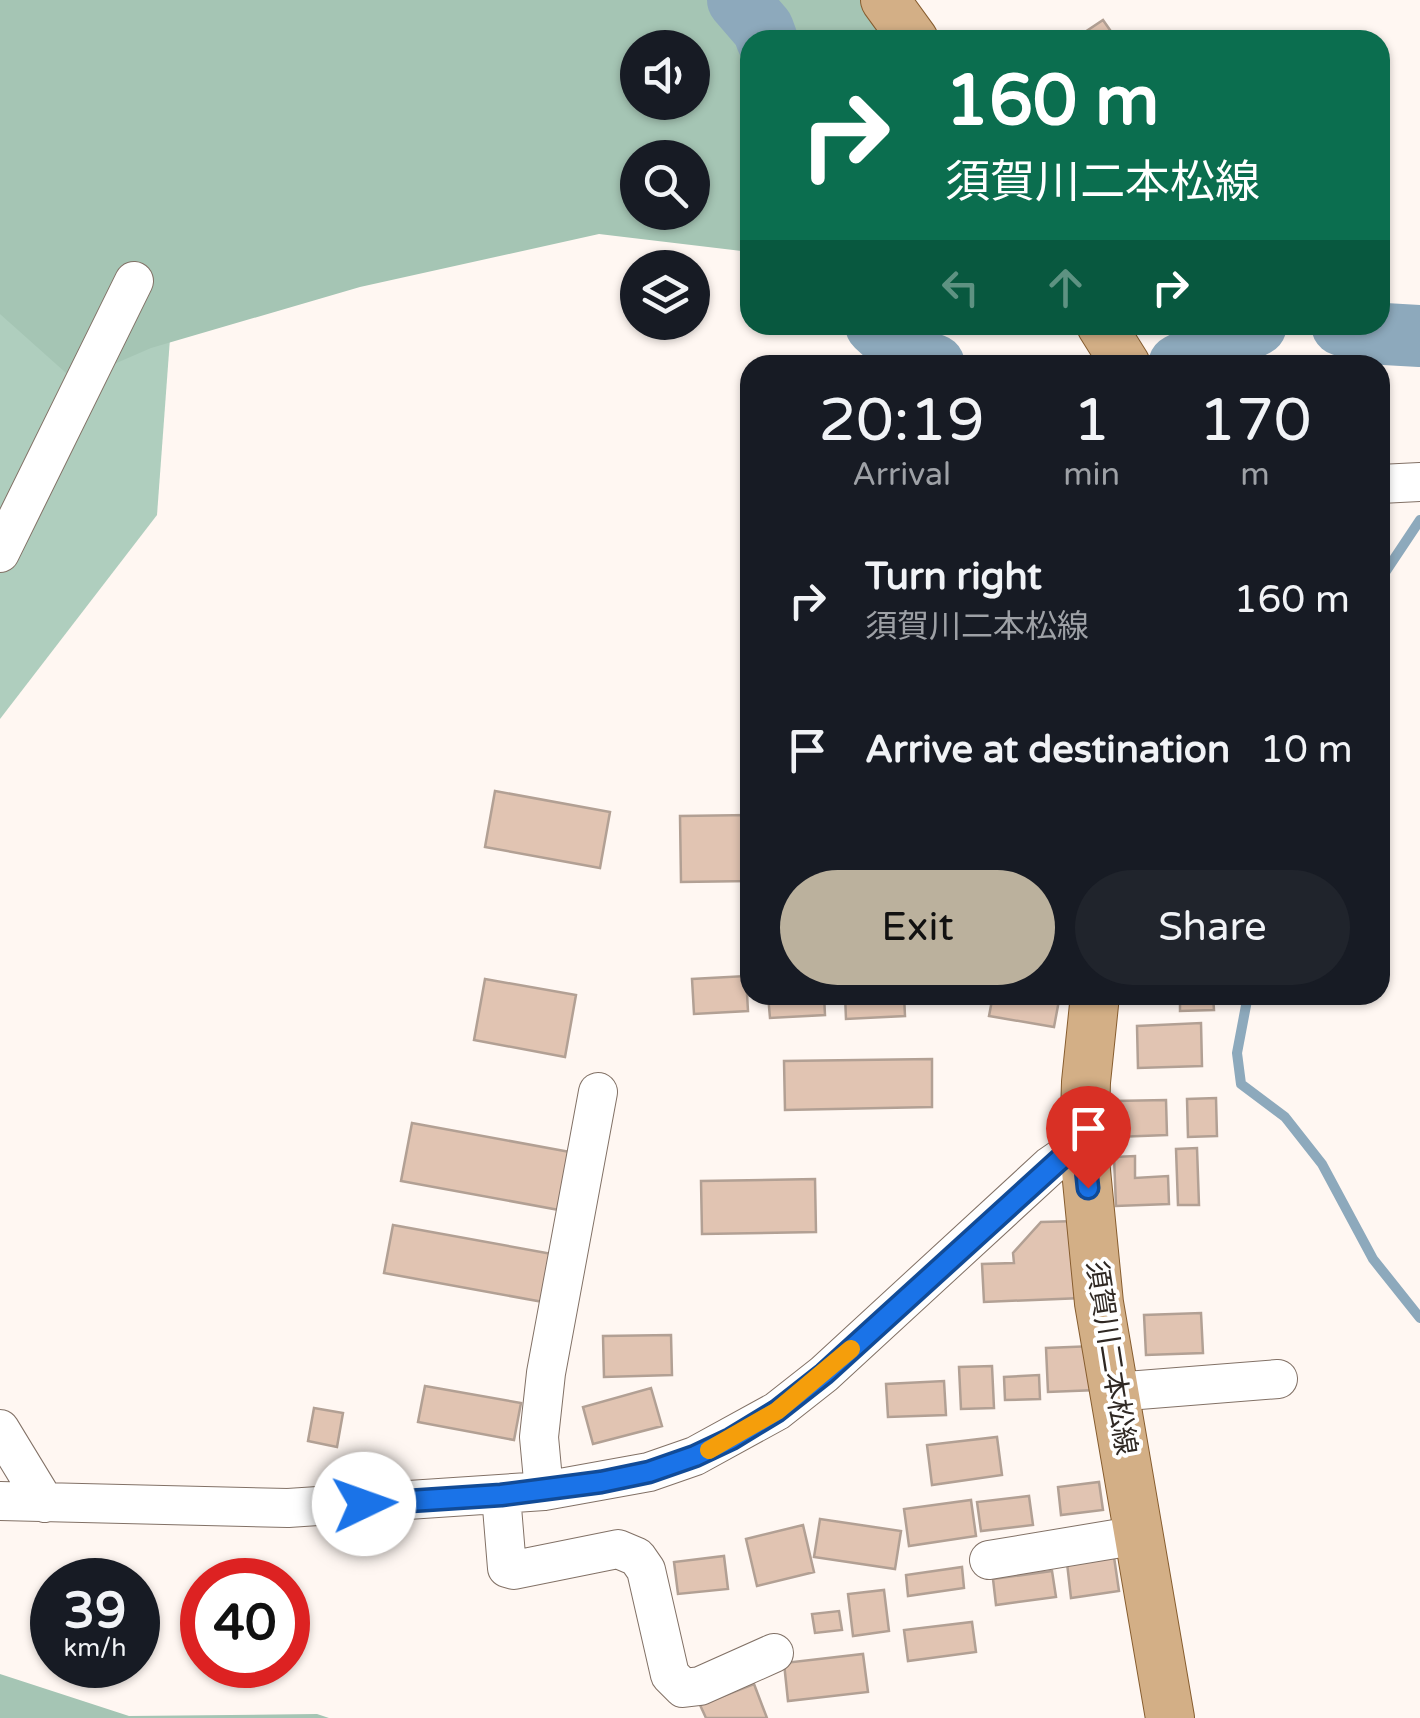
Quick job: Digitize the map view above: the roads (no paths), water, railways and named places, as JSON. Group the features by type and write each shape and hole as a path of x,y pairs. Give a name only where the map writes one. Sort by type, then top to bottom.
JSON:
{"main road":[{"path":"885,0 907,30"},
{"name":"須賀川二本松線","path":"1095,1005 1086,1082 1084,1150 1099,1304 1170,1718"}],"street":[{"path":"0,553 134,281"},
{"path":"1390,483 1419,482"},
{"path":"544,1490 539,1437 546,1373 598,1092"},
{"path":"0,1501 288,1508 501,1495 664,1467 731,1439 777,1411 824,1374 1050,1166 1066,1154 1084,1150"},
{"path":"1114,1392 1278,1378"},
{"path":"0,1430 45,1503"},
{"path":"501,1495 508,1568 514,1570 618,1548 637,1557 646,1570 670,1675 683,1688 700,1686 774,1653"},
{"path":"990,1560 1139,1535"}],"waterway":[{"path":"738,0 763,30"},
{"path":"1390,334 1420,336"},
{"path":"887,335 909,355"},
{"path":"1198,355 1237,335"},
{"path":"1390,565 1420,520"},
{"path":"1246,1005 1237,1053 1241,1084 1285,1117 1322,1164 1373,1259 1420,1318"}]}
